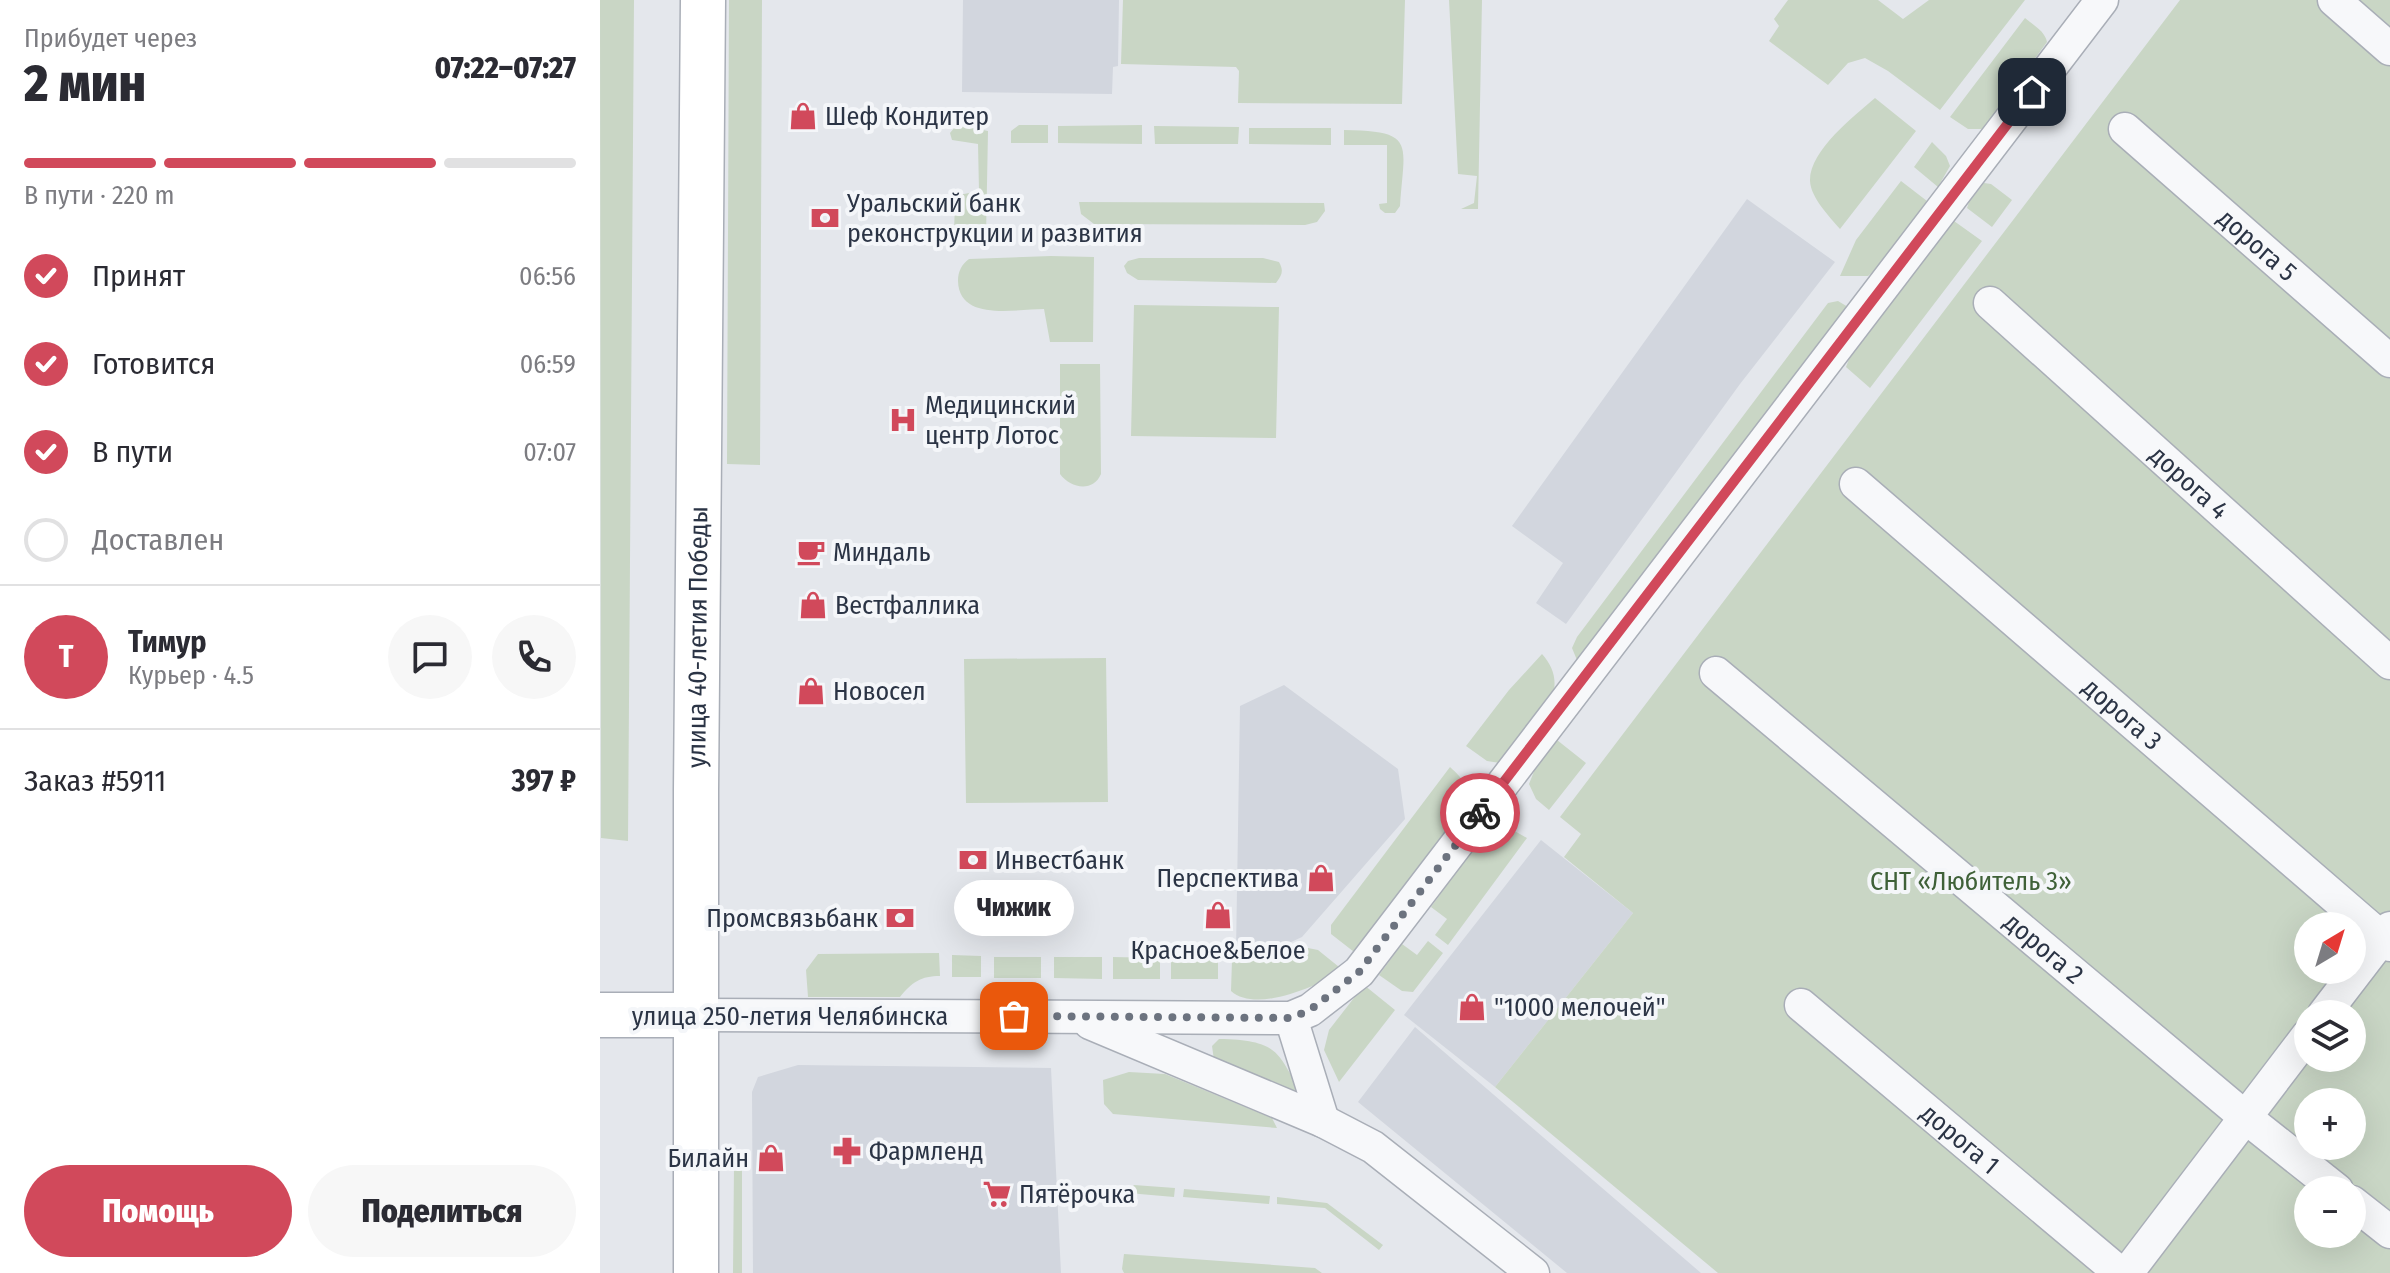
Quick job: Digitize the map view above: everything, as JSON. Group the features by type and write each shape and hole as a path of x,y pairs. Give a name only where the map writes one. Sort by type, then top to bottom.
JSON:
{"street":[{"name":"улица 40-летия Победы","path":"668,1273 682,1015 684,502 675,0"},
{"name":"улица 40-летия Победы","path":"684,502 703,0"},
{"path":"1323,1121 1291,1018 1310,1010 1359,972 2102,0"},
{"path":"2334,0 2390,49"},
{"name":"дорога 5","path":"2125,129 2390,361"},
{"name":"дорога 4","path":"1990,303 2390,663"},
{"name":"дорога 3","path":"1856,484 2387,937"},
{"name":"дорога 2","path":"1716,673 2319,1176"},
{"path":"2335,1000 2387,937"},
{"name":"дорога 1","path":"1801,1005 2120,1273"},
{"name":"улица 250-летия Челябинска","path":"600,1015 1291,1018"},
{"name":"улица 40-летия Победы","path":"682,1015 696,1273"},
{"name":"улица 250-летия Челябинска","path":"1075,1016 1323,1121 1373,1147 1533,1273"},
{"path":"2127,1273 2294,1053"},
{"path":"2366,1213 2390,1232"}],"shaded area":[{"path":"963,0 1119,0 1118,66 1113,67 1112,94 962,92"},
{"path":"1747,199 1835,262 1740,384 1566,624 1536,603 1563,563 1512,526"},
{"path":"1284,685 1398,769 1405,819 1302,937 1276,949 1236,952 1240,706"},
{"path":"1541,840 1633,913 1495,1087 1404,1015"},
{"path":"1415,1027 1701,1273 1567,1273 1358,1102"},
{"path":"798,1065 1051,1068 1061,1273 753,1273 752,1092 758,1077"}],"green space":[{"path":"600,0 634,0 628,841 601,838"},
{"path":"729,0 762,0 760,465 727,464"},
{"path":"1123,0 1405,0 1402,104 1238,103 1239,71 1236,67 1121,64"},
{"path":"1449,0 1482,0 1478,209 1461,209 1474,203 1477,176 1458,174"},
{"path":"1788,0 1878,0 1903,19 1929,0 2025,0 1940,110 1888,71 1865,58 1848,63 1828,85 1769,41 1779,26 1774,19"},
{"name":"СНТ «Любитель 3»","path":"2180,0 2390,0 2390,1273 1718,1273 1495,1087 1633,913 1564,857 1581,834 1560,817"},
{"path":"2025,18 2041,31 2047,42 1983,129 1968,129 1950,117"},
{"path":"1875,98 1916,131 1840,229 1814,194 1810,181 1812,170 1834,135"},
{"path":"1019,125 1048,125 1048,143 1011,143 1011,131"},
{"path":"1142,125 1142,144 1058,143 1058,126"},
{"path":"1154,126 1239,127 1238,144 1155,144"},
{"path":"955,127 988,131 986,236 978,238 957,237 954,232 955,203 959,195 979,191 978,144 952,140 950,133"},
{"path":"1249,128 1331,128 1331,145 1249,144"},
{"path":"1344,130 1384,133 1401,145 1400,206 1395,213 1385,213 1379,204 1387,203 1387,145 1344,145"},
{"path":"1932,142 1946,156 1950,166 1938,187 1914,167"},
{"path":"1901,181 1927,201 1880,266 1868,276 1840,276 1856,240"},
{"path":"1984,183 1991,184 2012,200 1992,227 1967,208"},
{"path":"1079,202 1324,203 1325,211 1317,222 1305,225 1094,224 1081,214"},
{"path":"1954,221 1982,241 1870,388 1846,367 1849,359"},
{"path":"1094,257 1093,342 1050,342 1044,309 1005,311 978,308 968,303 961,294 959,274 969,259"},
{"path":"1139,258 1263,258 1279,262 1282,273 1276,283 1138,280 1127,273 1124,266 1128,261"},
{"path":"1838,301 1848,307 1579,665 1572,648 1577,637 1828,303"},
{"path":"1134,305 1279,307 1276,438 1131,436"},
{"path":"1060,364 1100,364 1101,474 1087,486 1070,483 1060,474"},
{"path":"1542,654 1553,674 1555,685 1552,697 1500,763 1487,761 1466,746 1509,690"},
{"path":"1106,658 1108,802 966,803 964,659"},
{"path":"1557,740 1586,763 1549,810 1536,799 1529,784 1535,769"},
{"path":"1450,767 1464,783 1469,805 1358,955 1331,934 1331,925"},
{"path":"1504,825 1527,838 1448,945 1435,935 1447,919 1431,907 1474,848"},
{"path":"1428,941 1443,953 1413,992 1402,991 1379,975 1402,944 1417,955"},
{"path":"1308,948 1318,950 1344,971 1303,990 1271,998 1256,1000 1231,991 1232,960 1279,961"},
{"path":"939,953 940,976 917,981 900,997 808,997 806,970 818,954"},
{"path":"952,955 981,956 981,977 952,977"},
{"path":"994,957 1041,957 1041,978 994,978"},
{"path":"1054,957 1102,957 1102,979 1054,978"},
{"path":"1113,957 1160,958 1160,979 1113,979"},
{"path":"1171,960 1218,960 1218,979 1171,979"},
{"path":"1364,985 1395,1010 1339,1082 1324,1050 1329,1030"},
{"path":"1219,1039 1258,1043 1269,1048 1278,1055 1310,1106 1214,1060 1212,1046"},
{"path":"1129,1072 1165,1074 1272,1118 1277,1128 1113,1114 1104,1104 1103,1080"},
{"path":"734,1166 742,1166 742,1273 733,1273"},
{"path":"1134,1185 1175,1188 1174,1197 1128,1193"},
{"path":"1184,1189 1270,1196 1269,1204 1183,1197"},
{"path":"1277,1197 1327,1203 1383,1245 1379,1250 1325,1208 1277,1204"},
{"path":"1124,1254 1315,1268 1322,1273 1124,1273"}],"way so far":[{"path":"1014,1016 1291,1018 1310,1010 1359,972 1480,813"}],"place":[{"name":"Шеф Кондитер","path":"803,116"},
{"name":"Уральский банк реконструкции и развития","path":"825,218"},
{"name":"Медицинский центр Лотос","path":"903,420"},
{"name":"Миндаль","path":"811,552"},
{"name":"Вестфаллика","path":"813,605"},
{"name":"Новосел","path":"811,691"},
{"name":"Инвестбанк","path":"973,860"},
{"name":"Перспектива","path":"1321,878"},
{"name":"Красное&Белое","path":"1218,915"},
{"name":"Промсвязьбанк","path":"900,918"},
{"name":"\"1000 мелочей\"","path":"1472,1007"},
{"name":"Чижик","path":"1014,1016"},
{"name":"Фармленд","path":"847,1151"},
{"name":"Билайн","path":"771,1158"},
{"name":"Пятёрочка","path":"997,1194"}],"route":[{"path":"1480,813 2032,92"}]}
